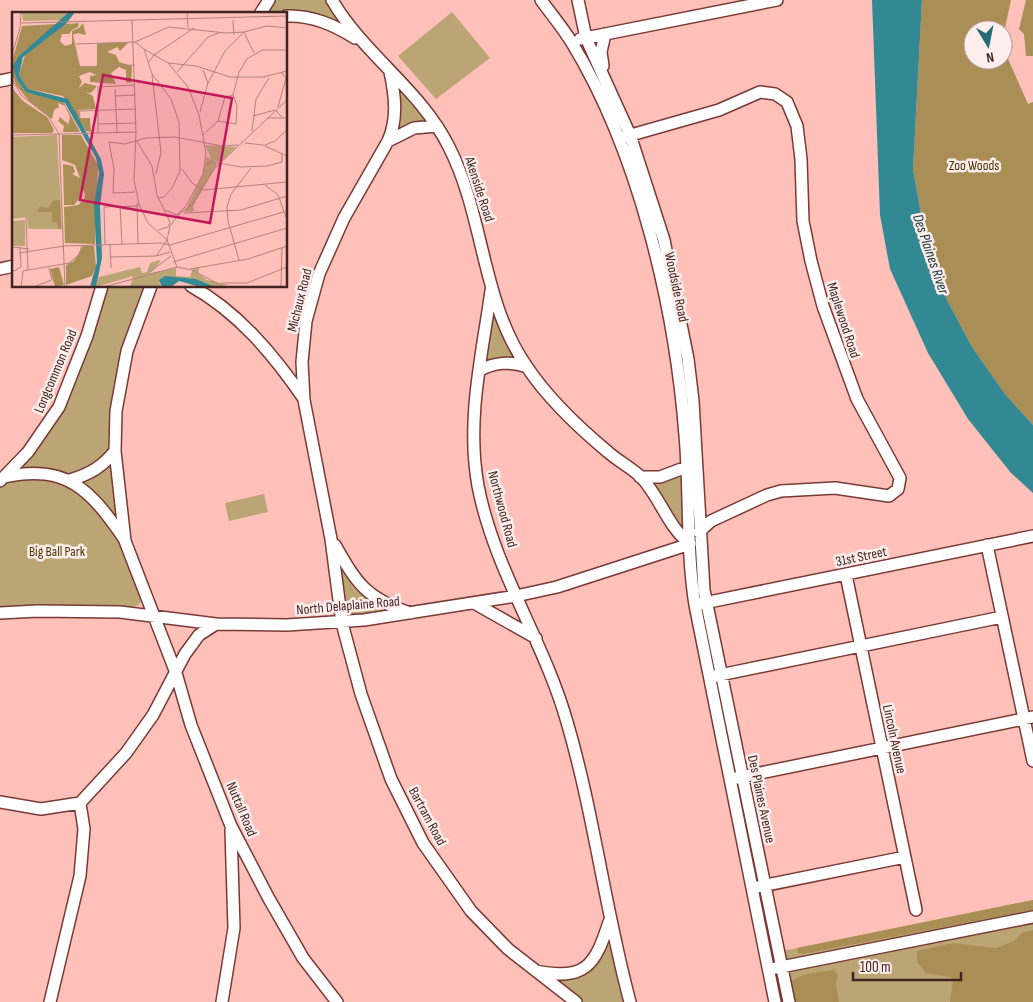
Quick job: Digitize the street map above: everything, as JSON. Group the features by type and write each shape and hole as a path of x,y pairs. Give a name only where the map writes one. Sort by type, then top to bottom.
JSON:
{"street":[{"path":"261,12 268,0"},
{"name":"Akenside Road","path":"332,0 344,21 363,44 426,110 456,161 473,207 491,291 501,317 527,367 556,405 608,452 640,477 680,536 690,544"},
{"name":"Woodside Road","path":"541,0 571,41 624,137"},
{"name":"Woodside Road","path":"578,0 586,38 606,82 624,137 664,240 688,359 693,464 701,528 701,604"},
{"path":"713,0 716,12"},
{"path":"571,41 778,0"},
{"name":"Akenside Road","path":"288,16 301,16 326,23 363,44"},
{"path":"605,34 601,52 606,82"},
{"name":"Michaux Road","path":"342,623 331,539 304,400 302,362 306,321 319,274 344,218 392,132 395,111 390,72"},
{"name":"Maplewood Road","path":"624,137 719,110 760,92 775,94 787,102 797,126 801,159 803,221 811,262 823,306 857,399 900,478 898,489 889,496 835,488 798,489 767,495 711,521 701,528 690,544"},
{"path":"388,141 414,128 437,126"},
{"name":"Longcommon Road","path":"1,478 28,452 58,407 87,336 101,288"},
{"path":"150,288 122,370 116,411 115,451 125,541 153,615"},
{"path":"194,288 228,312 254,337 280,364 304,400"},
{"name":"Northwood Road","path":"491,291 479,372 473,436 478,486 493,541 549,666 576,752 599,855 610,920 630,1002"},
{"path":"479,372 489,366 504,364 527,367"},
{"path":"70,480 91,474 105,463 115,451"},
{"path":"640,477 660,476 693,464"},
{"name":"Woodside Road","path":"693,464 690,544 701,604"},
{"path":"1,478 22,473 48,474 70,480 90,495 125,541"},
{"name":"31st Street","path":"701,604 1033,536"},
{"name":"Michaux Road","path":"331,539 354,579 364,589 379,600 411,614"},
{"name":"North Delaplaine Road","path":"0,613 72,611 153,615 216,624 287,625 342,623 411,614 557,587 690,544"},
{"path":"987,545 1002,617 1029,718 1033,761"},
{"name":"Lincoln Avenue","path":"846,575 916,910"},
{"path":"474,603 536,638"},
{"name":"Des Plaines Avenue","path":"701,604 759,887 782,967 789,1002"},
{"name":"Nuttall Road","path":"153,615 176,673 191,725 231,826 268,898 304,958 337,1002"},
{"path":"715,675 1002,617"},
{"name":"Bartram Road","path":"342,623 378,745 391,779 423,843 471,911 508,949 576,1002"},
{"path":"0,802 41,809 80,803 126,753 153,714 185,654 198,635 216,624"},
{"path":"736,778 1029,718"},
{"path":"50,1002 80,876 84,829 80,803"},
{"path":"222,1002 234,928 231,826"},
{"path":"759,887 904,857"},
{"name":"Des Plaines Avenue","path":"759,887 769,970 775,1002"},
{"path":"769,970 1033,917"},
{"name":"Northwood Road","path":"534,971 564,975 580,972 586,968 597,955 610,920"}],"green space":[{"path":"275,0 328,0 341,23 288,12 270,12 269,9"},
{"name":"Zoo Woods","path":"922,0 1011,0 1007,20 963,20 963,70 1013,70 1028,104 1033,102 1033,425 1005,394 972,347 947,300 926,241 913,170"},
{"path":"1026,0 1033,0 1033,56 1026,56 1024,34 1019,29"},
{"path":"452,12 490,58 436,99 398,56"},
{"path":"398,88 412,100 426,121 396,131"},
{"path":"105,288 146,288 120,361 113,397 116,519 100,500 24,468 22,465 37,448"},
{"path":"493,310 516,357 515,359 486,361"},
{"path":"675,476 682,479 684,533 656,491 652,481"},
{"name":"Big Ball Park","path":"11,479 55,480 80,492 117,535 143,595 139,605 129,608 0,609 0,488"},
{"path":"264,494 268,512 229,521 225,503"},
{"path":"338,558 392,611 348,617"},
{"path":"1033,900 1033,1002 793,1002 783,951"},
{"path":"1033,900 1033,913 1030,914 1026,911 803,954 798,953 797,948"},
{"path":"1033,930 1033,1002 950,1002 953,981 950,977 926,973 917,962 917,951 953,943 996,948 1014,941 1023,932"},
{"path":"606,944 612,946 626,1002 582,1002 556,981 581,976 591,970 598,961"},
{"path":"834,970 838,975 836,983 839,1002 793,1002 790,992 792,981 802,975"}],"water":[{"path":"872,0 922,0 913,170 926,241 947,300 972,347 1005,394 1033,425 1033,493 1011,473 968,419 928,353 890,269 880,215"}],"water label":[{"name":"Des Plaines River","path":"931,254"}]}
